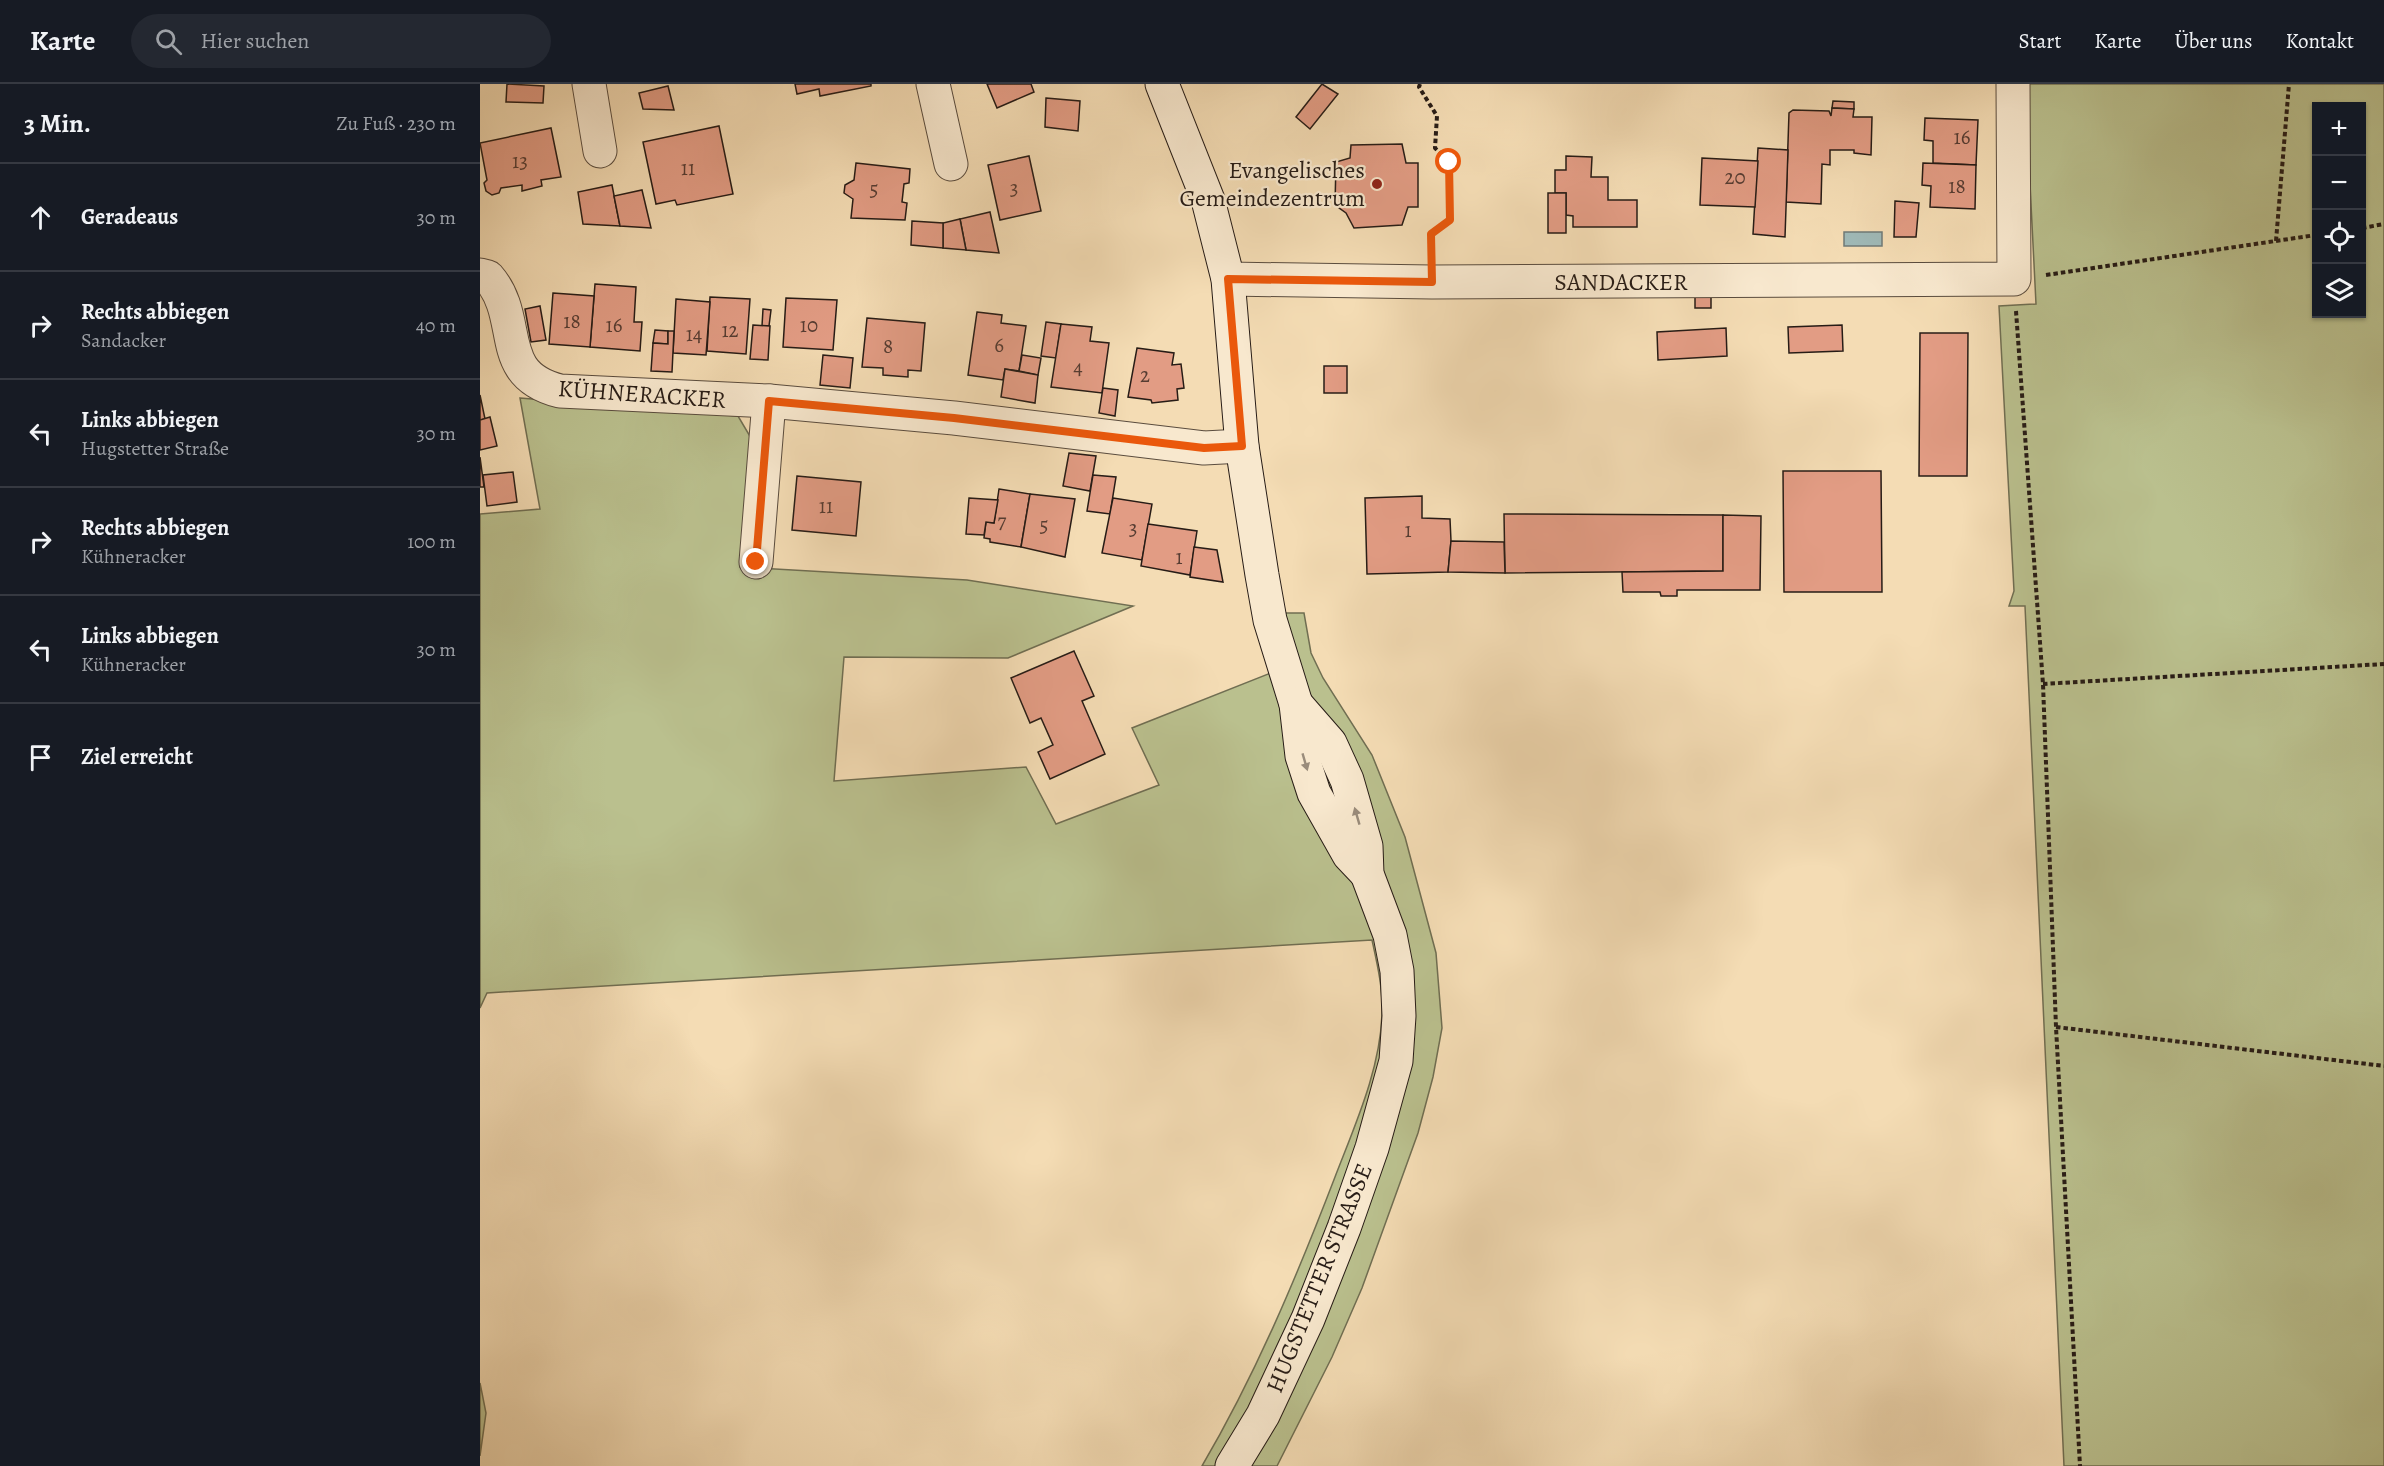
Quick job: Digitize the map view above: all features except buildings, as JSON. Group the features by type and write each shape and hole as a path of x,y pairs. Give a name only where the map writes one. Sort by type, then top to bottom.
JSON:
{"street":[{"path":"589,84 600,151"},
{"path":"933,84 951,164"},
{"name":"HUGSTETTER STRASSE","path":"1162,84 1208,200 1228,279 1242,446 1270,620 1296,704 1330,743 1347,780 1365,846 1367,873 1390,935 1397,971 1399,1016 1396,1061 1372,1148 1344,1228 1308,1319 1263,1415 1232,1466"},
{"path":"2013,84 2014,279"},
{"name":"KÜHNERACKER","path":"480,275 488,277 497,287 519,366 540,386 560,391 769,401 954,418 1204,448 1242,446"},
{"name":"SANDACKER","path":"1228,279 1432,282 2014,279"},
{"path":"756,562 769,401"}],"path":[{"path":"1420,84 1419,87 1437,116 1435,148 1449,162 1450,220 1431,234 1432,282"},
{"path":"2276,242 2289,84"},
{"path":"2366,227 2384,224"},
{"path":"2080,1466 2056,1027 2043,684 2014,279 2312,236"},
{"path":"2043,684 2384,664"},
{"path":"2056,1027 2384,1066"}],"green space":[{"path":"2025,84 2384,84 2384,1466 2064,1466 2025,606 2009,606 2014,591 1999,306 2036,304"},
{"path":"520,398 738,416 751,438 740,567 967,580 1133,606 1008,658 844,657 834,781 1026,767 1056,824 1159,785 1132,728 1296,663 1283,613 1304,613 1311,653 1323,678 1372,755 1405,837 1436,953 1442,1028 1433,1077 1418,1133 1362,1288 1332,1357 1277,1466 1202,1466 1258,1360 1290,1288 1366,1096 1381,1033 1382,1012 1381,985 1372,940 487,993 480,1008 480,514 540,509"},
{"path":"480,1383 486,1413 480,1456"}],"water":[{"path":"1844,232 1882,232 1882,246 1844,246"}],"place":[{"name":"Evangelisches Gemeindezentrum","path":"1377,184"}],"route":[{"path":"756,562 769,401 954,418 1204,448 1242,446 1228,279 1432,282 1431,234 1450,220 1449,162"}]}
